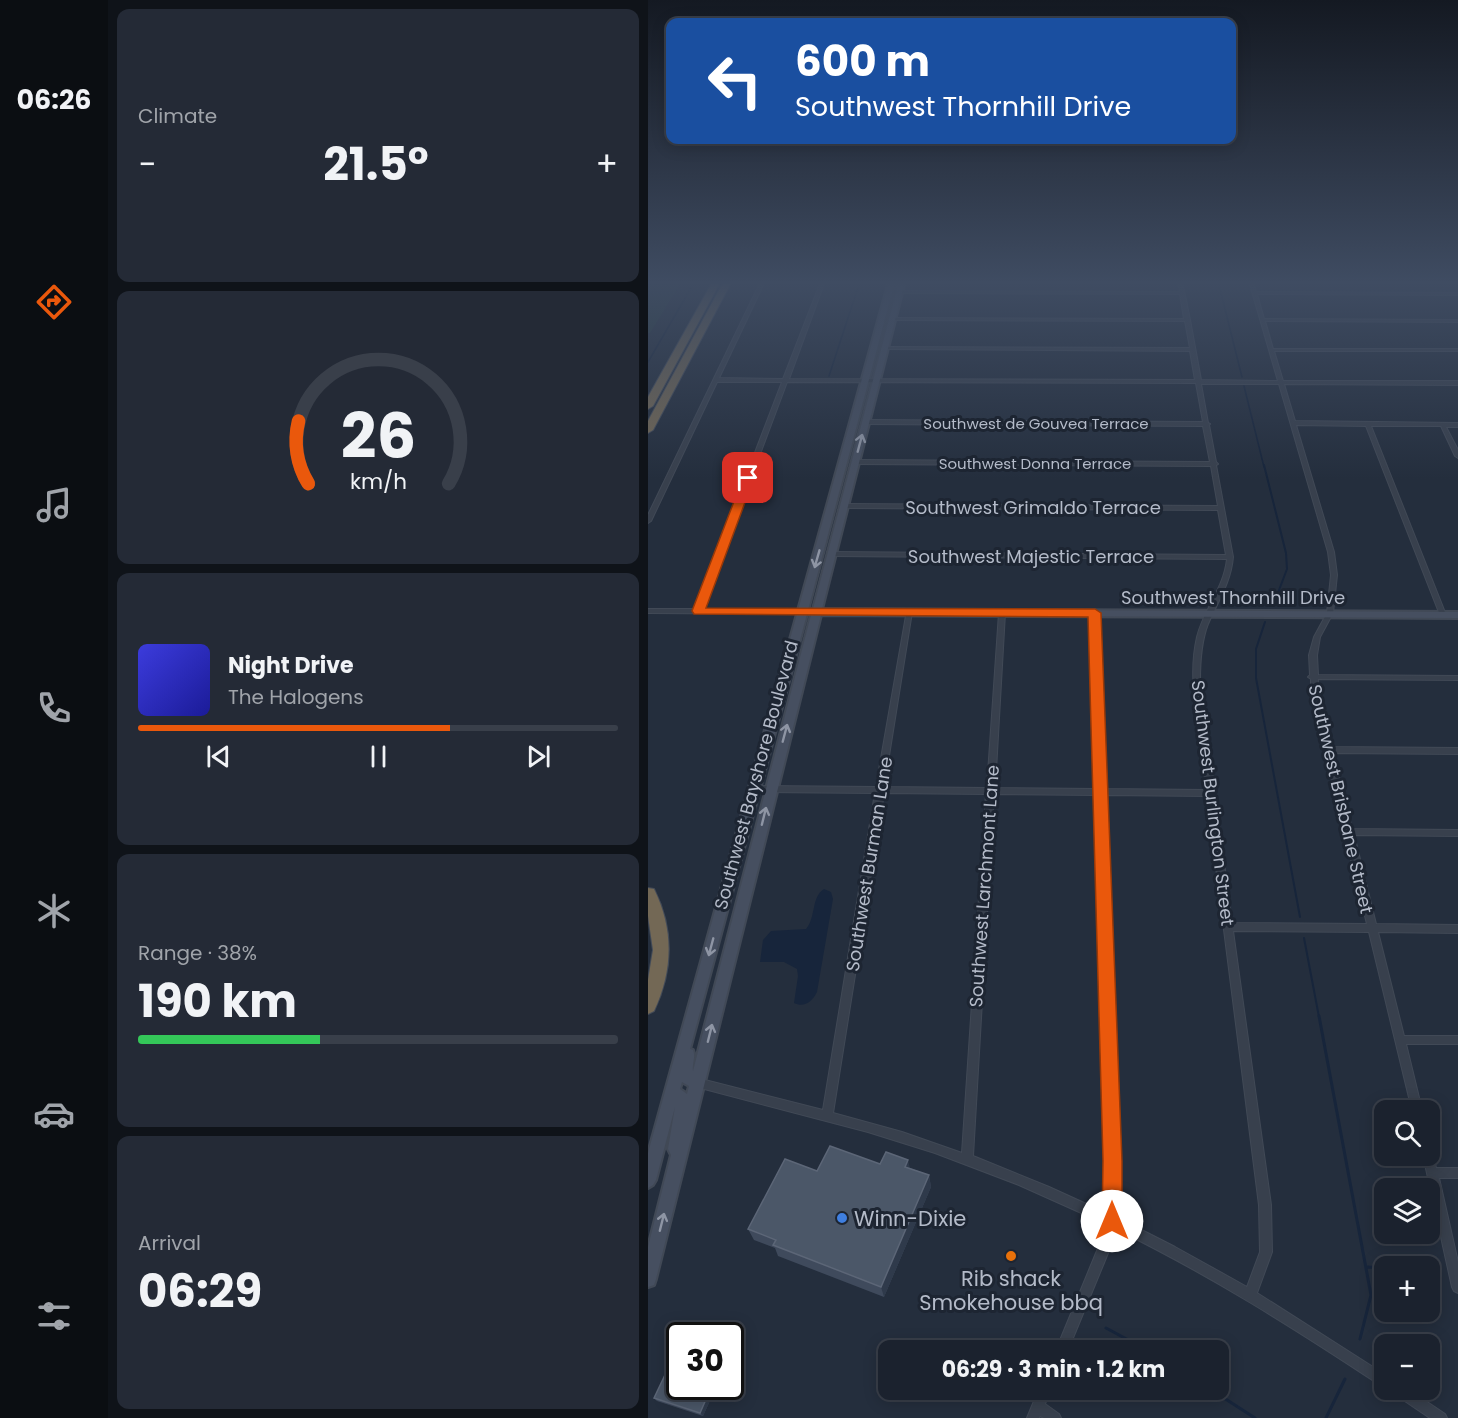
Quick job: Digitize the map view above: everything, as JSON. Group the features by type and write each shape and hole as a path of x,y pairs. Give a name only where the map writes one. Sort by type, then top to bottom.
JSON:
{"highway":[{"path":"648,406 680,347"},
{"path":"648,430 692,347"},
{"path":"648,895 656,915 663,948 657,983 648,1006"}],"main road":[{"name":"Southwest Bayshore Boulevard","path":"648,1179 875,347"},
{"name":"Southwest Bayshore Boulevard","path":"648,1279 885,347"},
{"path":"840,474 844,477 837,499 844,506"},
{"path":"828,516 836,520 830,542 833,550"},
{"name":"Southwest Thornhill Drive","path":"802,612 1458,615"},
{"path":"697,1083 687,1077 685,1066 701,1005 698,994"},
{"path":"671,1092 683,1102 675,1144 676,1167"}],"street":[{"path":"648,521 732,347"},
{"path":"698,611 798,347"},
{"path":"975,347 1193,350"},
{"name":"Southwest Burlington Street","path":"1193,350 1230,557 1230,570 1198,646 1196,681 1265,1205 1266,1252 1250,1296"},
{"path":"1272,350 1458,350"},
{"name":"Southwest Brisbane Street","path":"1272,350 1331,552 1334,575 1329,614 1315,646 1312,677 1315,696 1415,1100"},
{"path":"717,380 1458,383"},
{"name":"Southwest de Gouvea Terrace","path":"866,422 1207,424"},
{"path":"1294,423 1458,424"},
{"path":"1368,424 1443,615"},
{"path":"1443,425 1458,456"},
{"name":"Southwest Donna Terrace","path":"855,462 1215,464"},
{"name":"Southwest Grimaldo Terrace","path":"844,506 1222,508"},
{"name":"Southwest Majestic Terrace","path":"833,550 1230,557"},
{"name":"Southwest Thornhill Drive","path":"648,611 802,612"},
{"name":"Southwest Burman Lane","path":"827,1115 909,612"},
{"name":"Southwest Larchmont Lane","path":"967,1159 1002,613"},
{"path":"1066,1340 1107,1241 1112,1221 1095,613"},
{"path":"1312,677 1458,678"},
{"path":"1329,750 1458,751"},
{"path":"754,789 881,792 1210,793"},
{"path":"1349,832 1458,833"},
{"path":"1229,927 1458,929"},
{"path":"1400,1040 1458,1040"},
{"path":"697,1083 827,1115 967,1159 1112,1221 1172,1251 1250,1296 1374,1375"},
{"path":"1430,1166 1458,1287"},
{"path":"1432,1173 1458,1173"},
{"path":"1414,1400 1441,1418"},
{"path":"1036,1412 1055,1418"}],"water":[{"path":"824,889 831,892 833,899 817,992 813,999 801,1005 794,1003 797,969 784,962 760,962 763,940 771,931 806,929 817,897"}],"building":[{"name":"Winn-Dixie","path":"830,1146 880,1164 886,1152 908,1160 905,1167 929,1175 881,1287 773,1245 776,1240 748,1229 785,1159 817,1171"},
{"path":"665,1375 666,1400 706,1400 700,1413 654,1398"}],"waterway":[{"path":"648,362 657,347"},
{"path":"829,376 838,347"},
{"path":"1235,347 1242,377"},
{"path":"1244,386 1264,467"},
{"path":"1264,465 1286,553 1287,569 1273,606"},
{"path":"1265,622 1256,649 1256,678 1300,917"},
{"path":"1304,938 1319,1017"},
{"path":"1319,1016 1371,1295 1360,1339"},
{"path":"1367,1267 1374,1267"},
{"path":"1106,1328 1128,1340"},
{"path":"1326,1418 1345,1379"},
{"path":"1227,1400 1255,1418"}],"place":[{"name":"Winn-Dixie","path":"842,1218"},
{"name":"Rib shack Smokehouse bbq","path":"1011,1256"}],"route":[{"path":"748,478 698,611 1095,613 1112,1221"}]}
